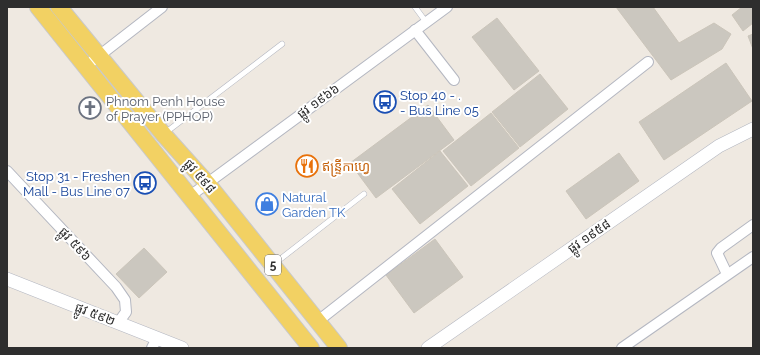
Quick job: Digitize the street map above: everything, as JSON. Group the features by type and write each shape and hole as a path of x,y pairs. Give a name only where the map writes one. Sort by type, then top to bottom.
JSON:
{"main road":[{"name":"ផ្លូវ ៥៩៨","path":"38,7 312,348"},
{"name":"ផ្លូវ ៥៩៨","path":"59,7 164,135 207,183 339,348"}],"street":[{"path":"86,66 162,7"},
{"name":"ផ្លូវ ១៩៦៦","path":"190,196 447,7"},
{"path":"415,30 454,80"},
{"path":"318,321 648,62"},
{"name":"ផ្លូវ ១៩៥៨","path":"428,348 720,146 753,129"},
{"name":"ផ្លូវ ៥៩៦","path":"7,171 116,287 125,300 126,312 118,323"},
{"path":"727,274 717,253 721,248 753,225"},
{"path":"622,348 753,257"},
{"name":"ផ្លូវ ៥៩២","path":"7,279 118,323 155,343 182,348"}],"lane":[{"path":"415,7 426,22"},
{"path":"164,135 282,44"},
{"path":"273,264 364,194"}],"building":[{"path":"616,7 653,7 679,43 714,23 731,34 722,49 671,80"},
{"path":"742,7 753,7 753,23 743,31 732,15"},
{"path":"497,18 539,71 514,90 472,37"},
{"path":"753,34 753,49 748,36"},
{"path":"726,63 752,101 664,160 639,122"},
{"path":"540,74 568,109 520,147 492,112"},
{"path":"428,105 454,140 376,198 350,163"},
{"path":"491,113 519,148 471,186 443,151"},
{"path":"440,151 468,186 420,224 392,189"},
{"path":"619,153 639,181 586,219 566,191"},
{"path":"435,239 463,277 414,313 386,275"},
{"path":"144,248 167,272 139,298 116,274"}],"place":[{"name":"Stop 40 - . - Bus Line 05","path":"385,102"},
{"name":"Phnom Penh House of Prayer (PPHOP)","path":"90,108"},
{"name":"ឥន្ទ្រីកាហ្វេ","path":"307,166"},
{"name":"Stop 31 - Freshen Mall - Bus Line 07","path":"145,183"},
{"name":"Natural Garden TK","path":"267,204"}]}
